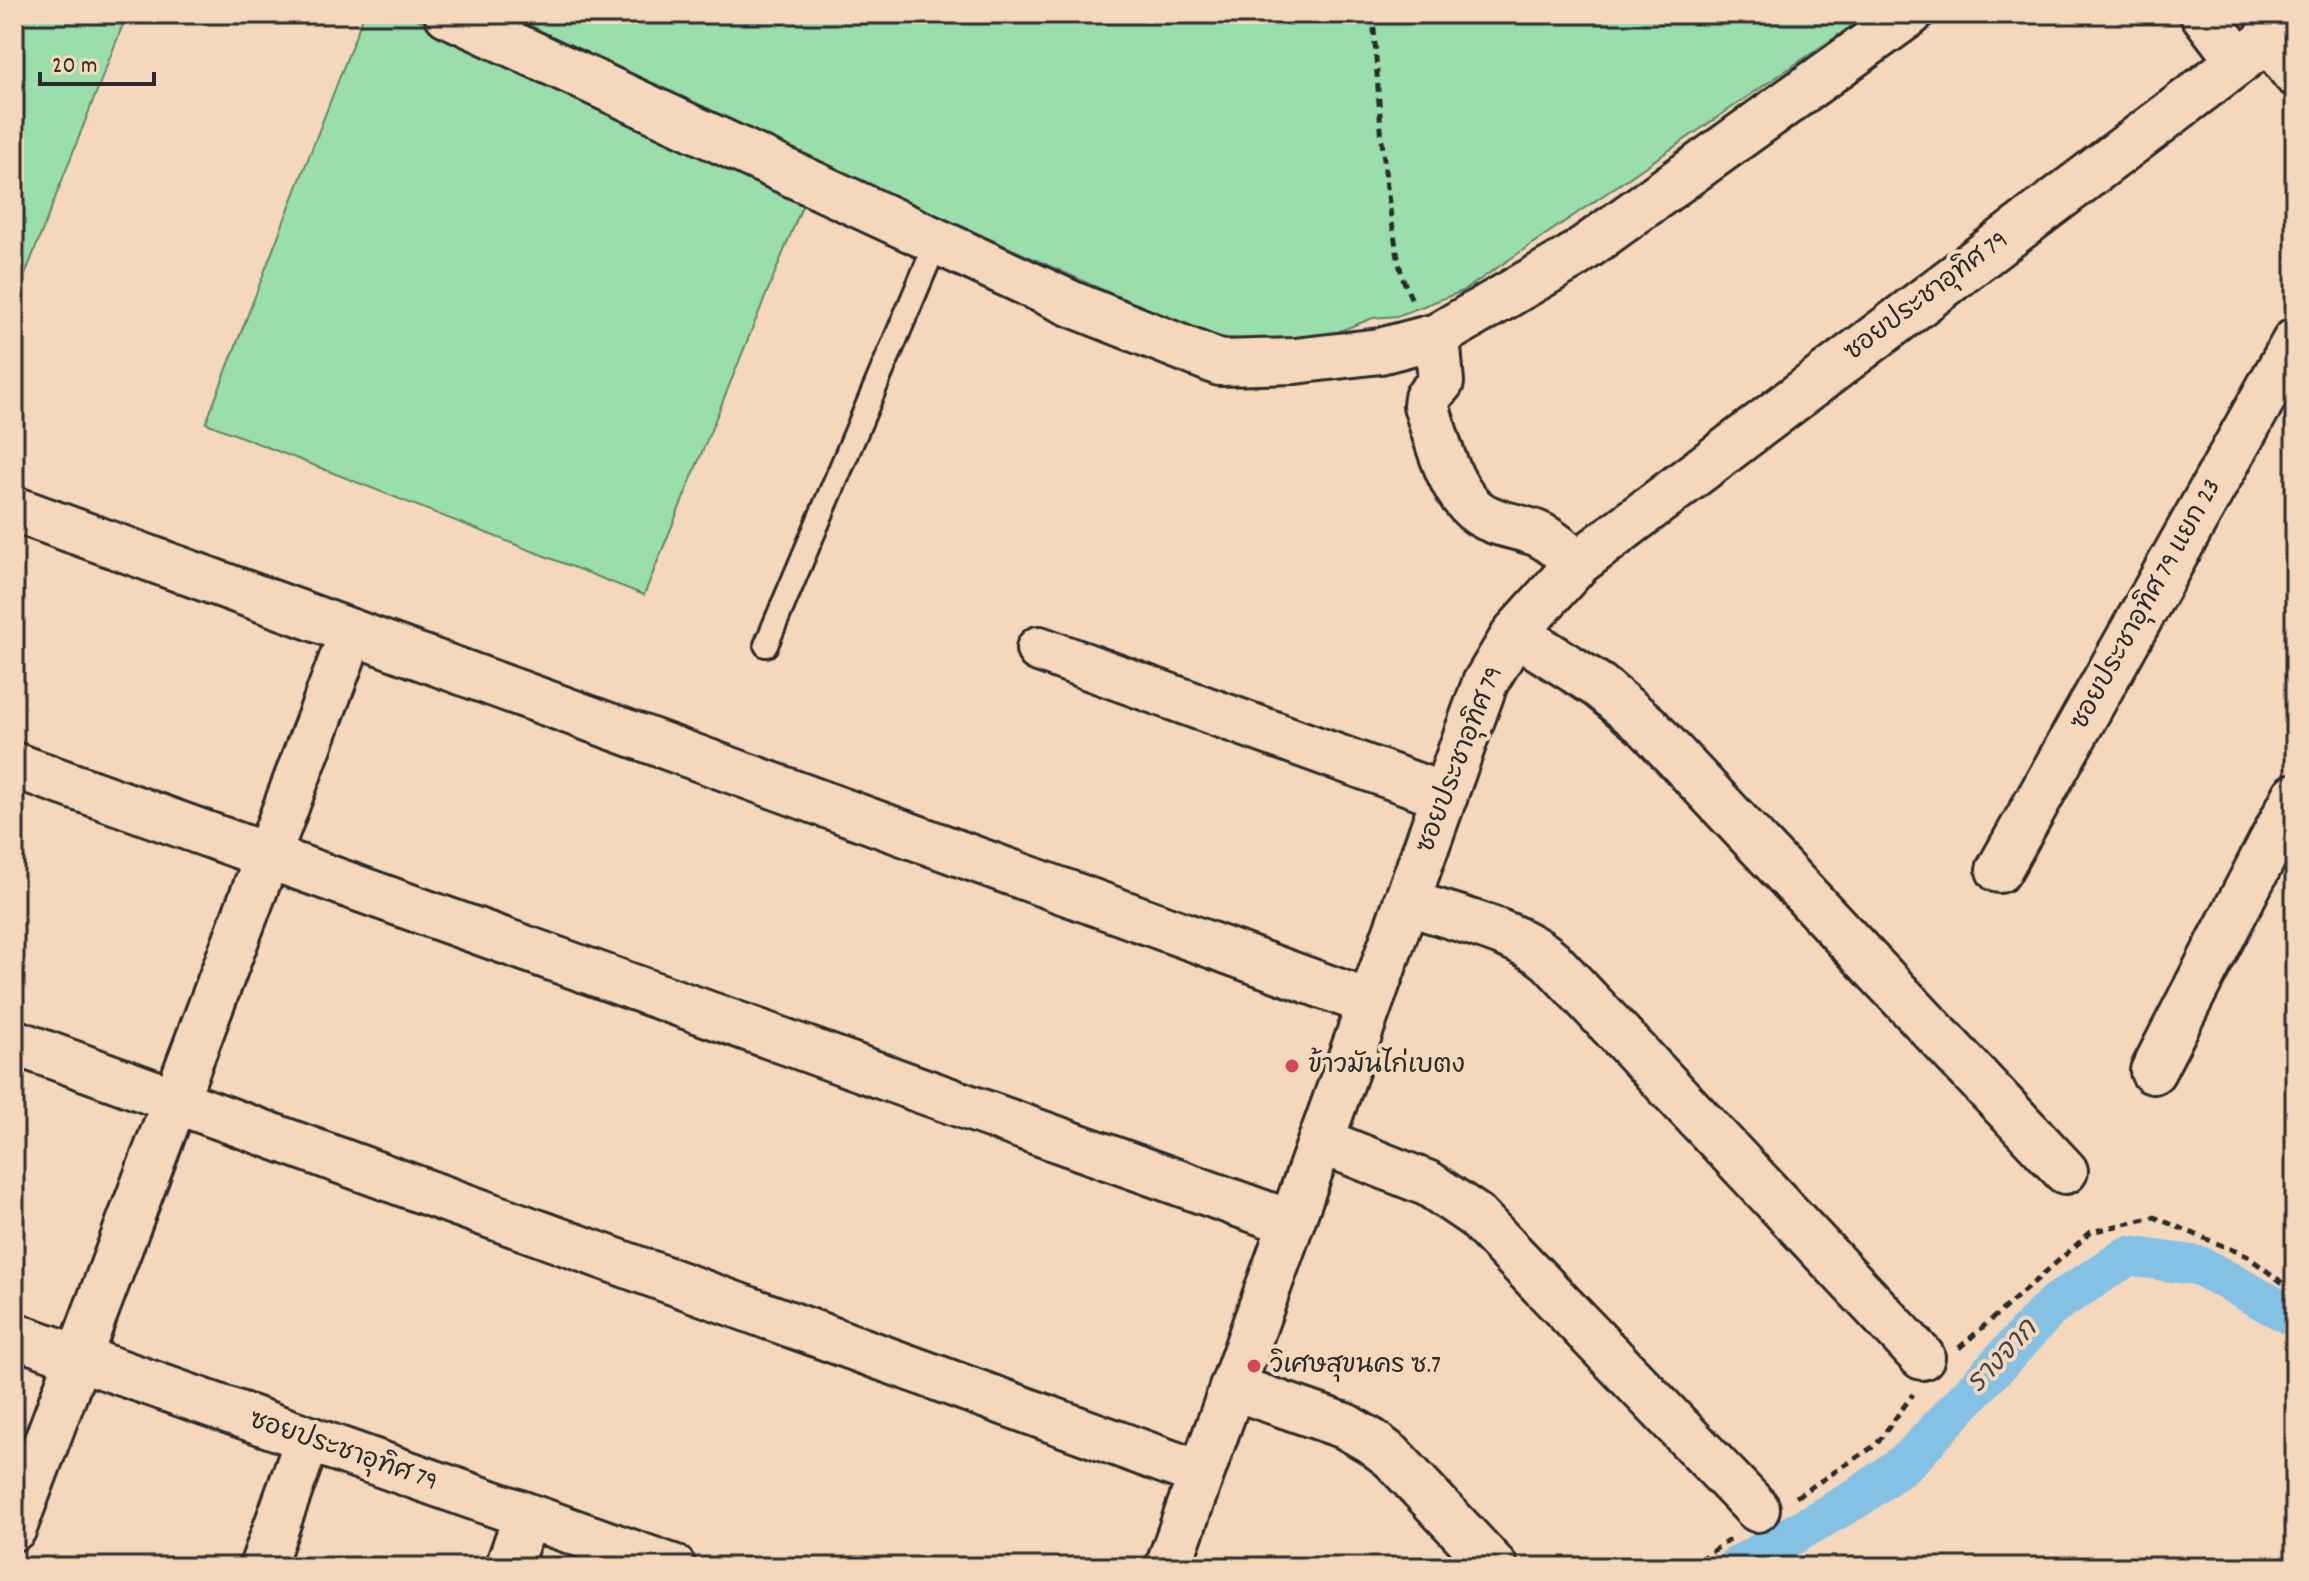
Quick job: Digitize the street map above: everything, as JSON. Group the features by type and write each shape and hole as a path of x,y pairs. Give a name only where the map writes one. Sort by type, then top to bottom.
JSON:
{"street":[{"path":"447,14 1072,304 1220,363 1295,361 1380,351 1571,258 1910,14"},
{"path":"2203,14 2267,39 2295,74"},
{"name":"ซอยประชาอุทิศ 79","path":"1168,1567 1485,683 1515,633 1578,563 2267,39"},
{"path":"1426,327 1441,382 1427,398 1426,405 1461,494 1483,516 1542,536 1578,563"},
{"name":"ซอยประชาอุทิศ 79 แยก 23","path":"1999,870 2295,341"},
{"path":"14,509 1370,1003"},
{"path":"14,1528 352,632"},
{"path":"1515,633 1599,686 1637,716 2065,1171"},
{"path":"1039,649 1445,796"},
{"path":"14,765 1291,1223"},
{"path":"2153,1071 2295,796"},
{"path":"1406,902 1519,940 1551,961 1930,1366"},
{"path":"14,1042 1201,1474"},
{"path":"1321,1141 1429,1184 1476,1216 1761,1515"},
{"name":"ซอยประชาอุทิศ 79","path":"14,1335 673,1567"},
{"path":"1232,1387 1345,1426 1371,1441 1392,1457 1495,1567"},
{"path":"262,1567 308,1439"},
{"path":"508,1567 526,1516"}],"lane":[{"path":"766,645 937,241"}],"path":[{"path":"1373,14 1384,171 1397,253 1406,289 1426,327"},
{"path":"1688,1567 1761,1515 1876,1445 1930,1366 2091,1232 2154,1217 2247,1256 2295,1292"}],"green space":[{"path":"14,14 127,14 14,303"},
{"path":"364,14 406,14 805,199 644,595 206,423"},
{"path":"492,14 1869,14 1463,291 1397,316 1373,318 1332,334 1266,343 1214,336 1141,307"}],"waterway":[{"name":"รางจาก","path":"1736,1567 1859,1497 1911,1458 2053,1305 2128,1256 2200,1266 2295,1318"}],"place":[{"name":"ข้าวมันไก่เบตง","path":"1292,1066"},
{"name":"วิเศษสุขนคร ซ.7","path":"1254,1366"}]}
